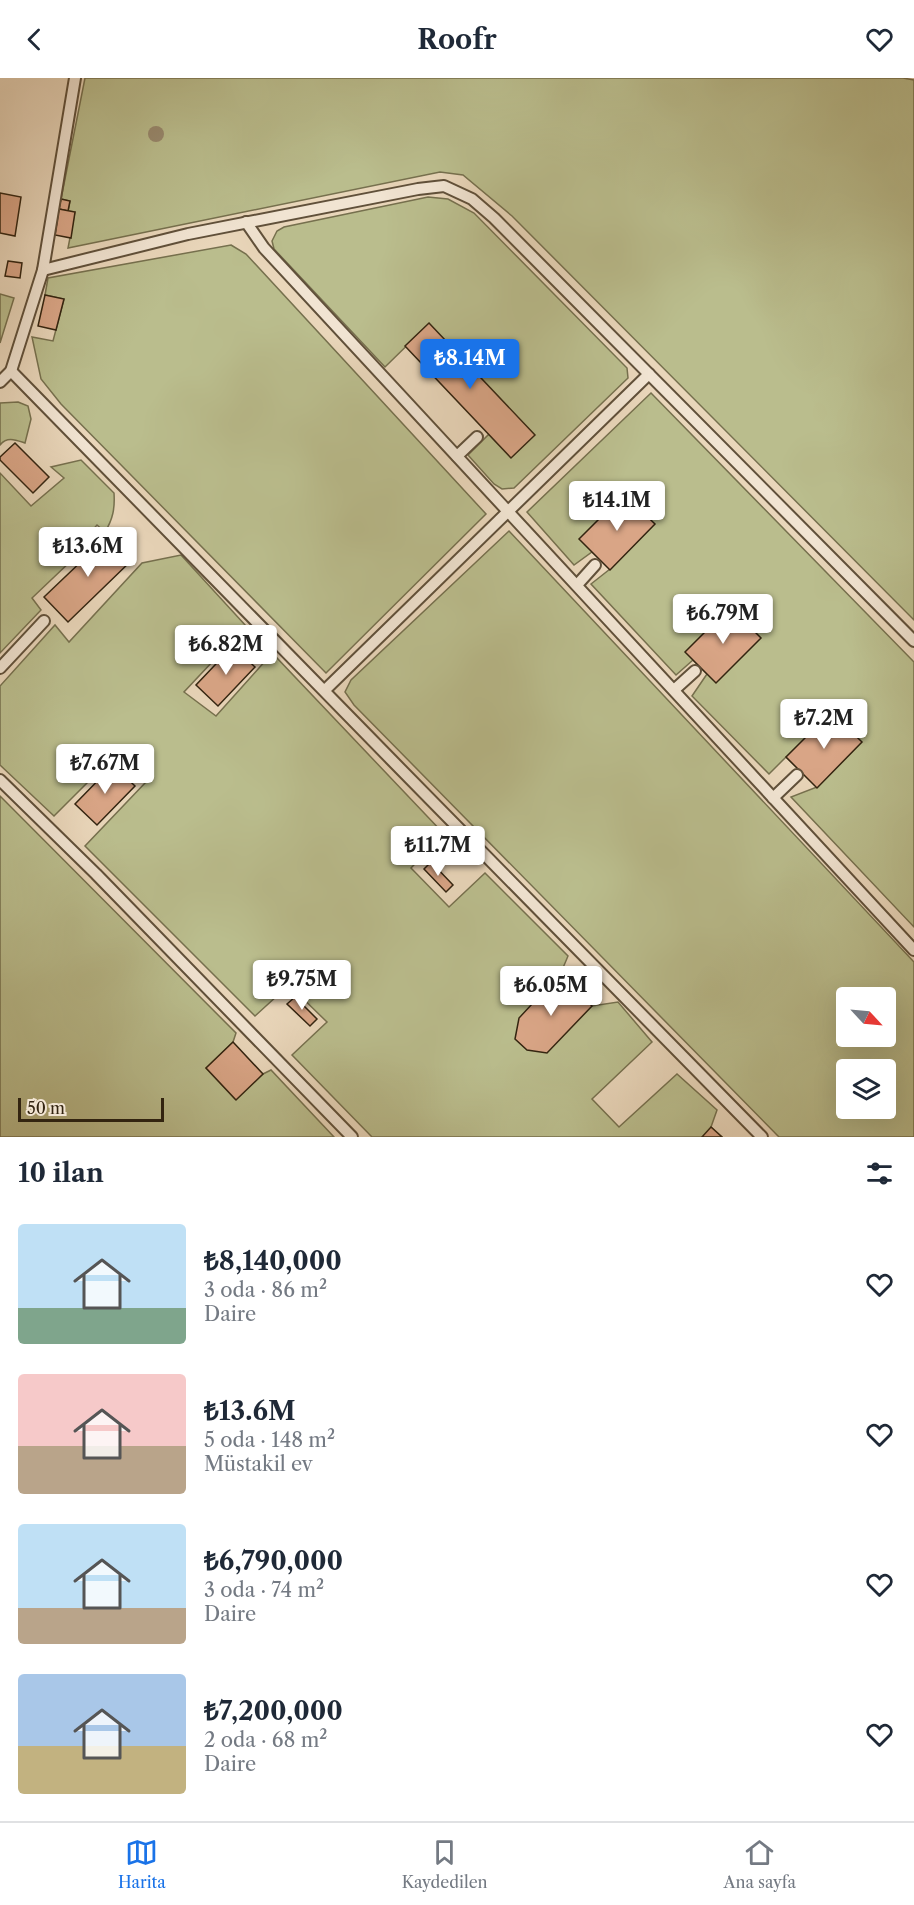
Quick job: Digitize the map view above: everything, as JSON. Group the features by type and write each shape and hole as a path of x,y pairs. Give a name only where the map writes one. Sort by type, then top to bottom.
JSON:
{"lane":[{"path":"0,382 11,371 43,270 75,78"},
{"path":"43,270 188,234 418,189 444,186 472,199 494,218 914,641"},
{"path":"246,222 264,248 914,950"},
{"path":"11,371 325,690 477,849 762,1137"},
{"path":"325,690 649,374"},
{"path":"457,456 477,437"},
{"path":"577,585 595,565"},
{"path":"0,668 45,621"},
{"path":"674,690 695,671"},
{"path":"773,798 797,775"},
{"path":"0,780 96,874 352,1137"}],"green space":[{"path":"85,78 903,78 914,80 914,620 512,216 463,175 440,172 68,248 75,212 68,211 70,201 61,199"},
{"path":"428,197 448,199 474,213 627,368 628,378 514,488 502,489 494,484 468,455 489,434 429,324 385,367 274,249 272,241 277,231 284,227"},
{"path":"231,245 246,254 486,514 326,673 61,404 41,379 32,337 53,341 64,299 45,295 48,278"},
{"path":"0,294 14,298 0,343"},
{"path":"651,393 914,662 914,927 791,797 817,787 786,757 769,774 692,696 707,674 693,660 676,675 591,584 610,569 592,552 574,565 527,512"},
{"path":"18,402 28,406 31,419 25,443 9,440 0,445 0,403"},
{"path":"81,460 114,493 114,509 110,523 105,532 97,525 89,534 95,538 32,598 41,610 0,653 0,473 31,506 64,478 51,467"},
{"path":"509,531 914,962 914,1137 779,1137 354,705 345,692 351,680"},
{"path":"181,555 246,626 184,692 216,716 267,659 275,656 444,834 411,868 449,907 485,873 568,956 560,975 592,1006 618,1002 652,1042 592,1099 619,1127 677,1074 717,1110 711,1127 722,1137 372,1137 292,1055 327,1022 289,985 255,1016 85,846 145,783 114,756 54,816 0,765 0,686 55,625 69,642 142,563"},
{"path":"0,796 236,1033 233,1042 206,1068 235,1099 263,1074 271,1070 334,1137 0,1137"}],"building":[{"path":"0,193 21,197 15,236 0,233"},
{"path":"61,199 70,201 68,211 59,209"},
{"path":"59,209 75,212 71,238 55,235"},
{"path":"8,261 22,263 20,278 5,276"},
{"path":"45,295 64,299 56,330 38,326"},
{"path":"429,323 535,435 511,458 405,346"},
{"path":"15,443 49,477 33,493 0,460 0,457"},
{"path":"624,494 655,524 610,570 579,539"},
{"path":"109,535 133,559 68,622 44,597"},
{"path":"730,607 761,638 716,683 685,652"},
{"path":"233,646 255,667 218,706 196,685"},
{"path":"831,712 862,742 817,788 786,757"},
{"path":"113,765 135,786 97,825 75,804"},
{"path":"431,862 453,885 446,892 424,869"},
{"path":"559,975 592,1006 547,1053 527,1050 515,1039 519,1018"},
{"path":"295,997 317,1019 310,1026 287,1004"},
{"path":"233,1042 263,1074 236,1100 206,1068"},
{"path":"711,1127 722,1137 702,1137"}]}
